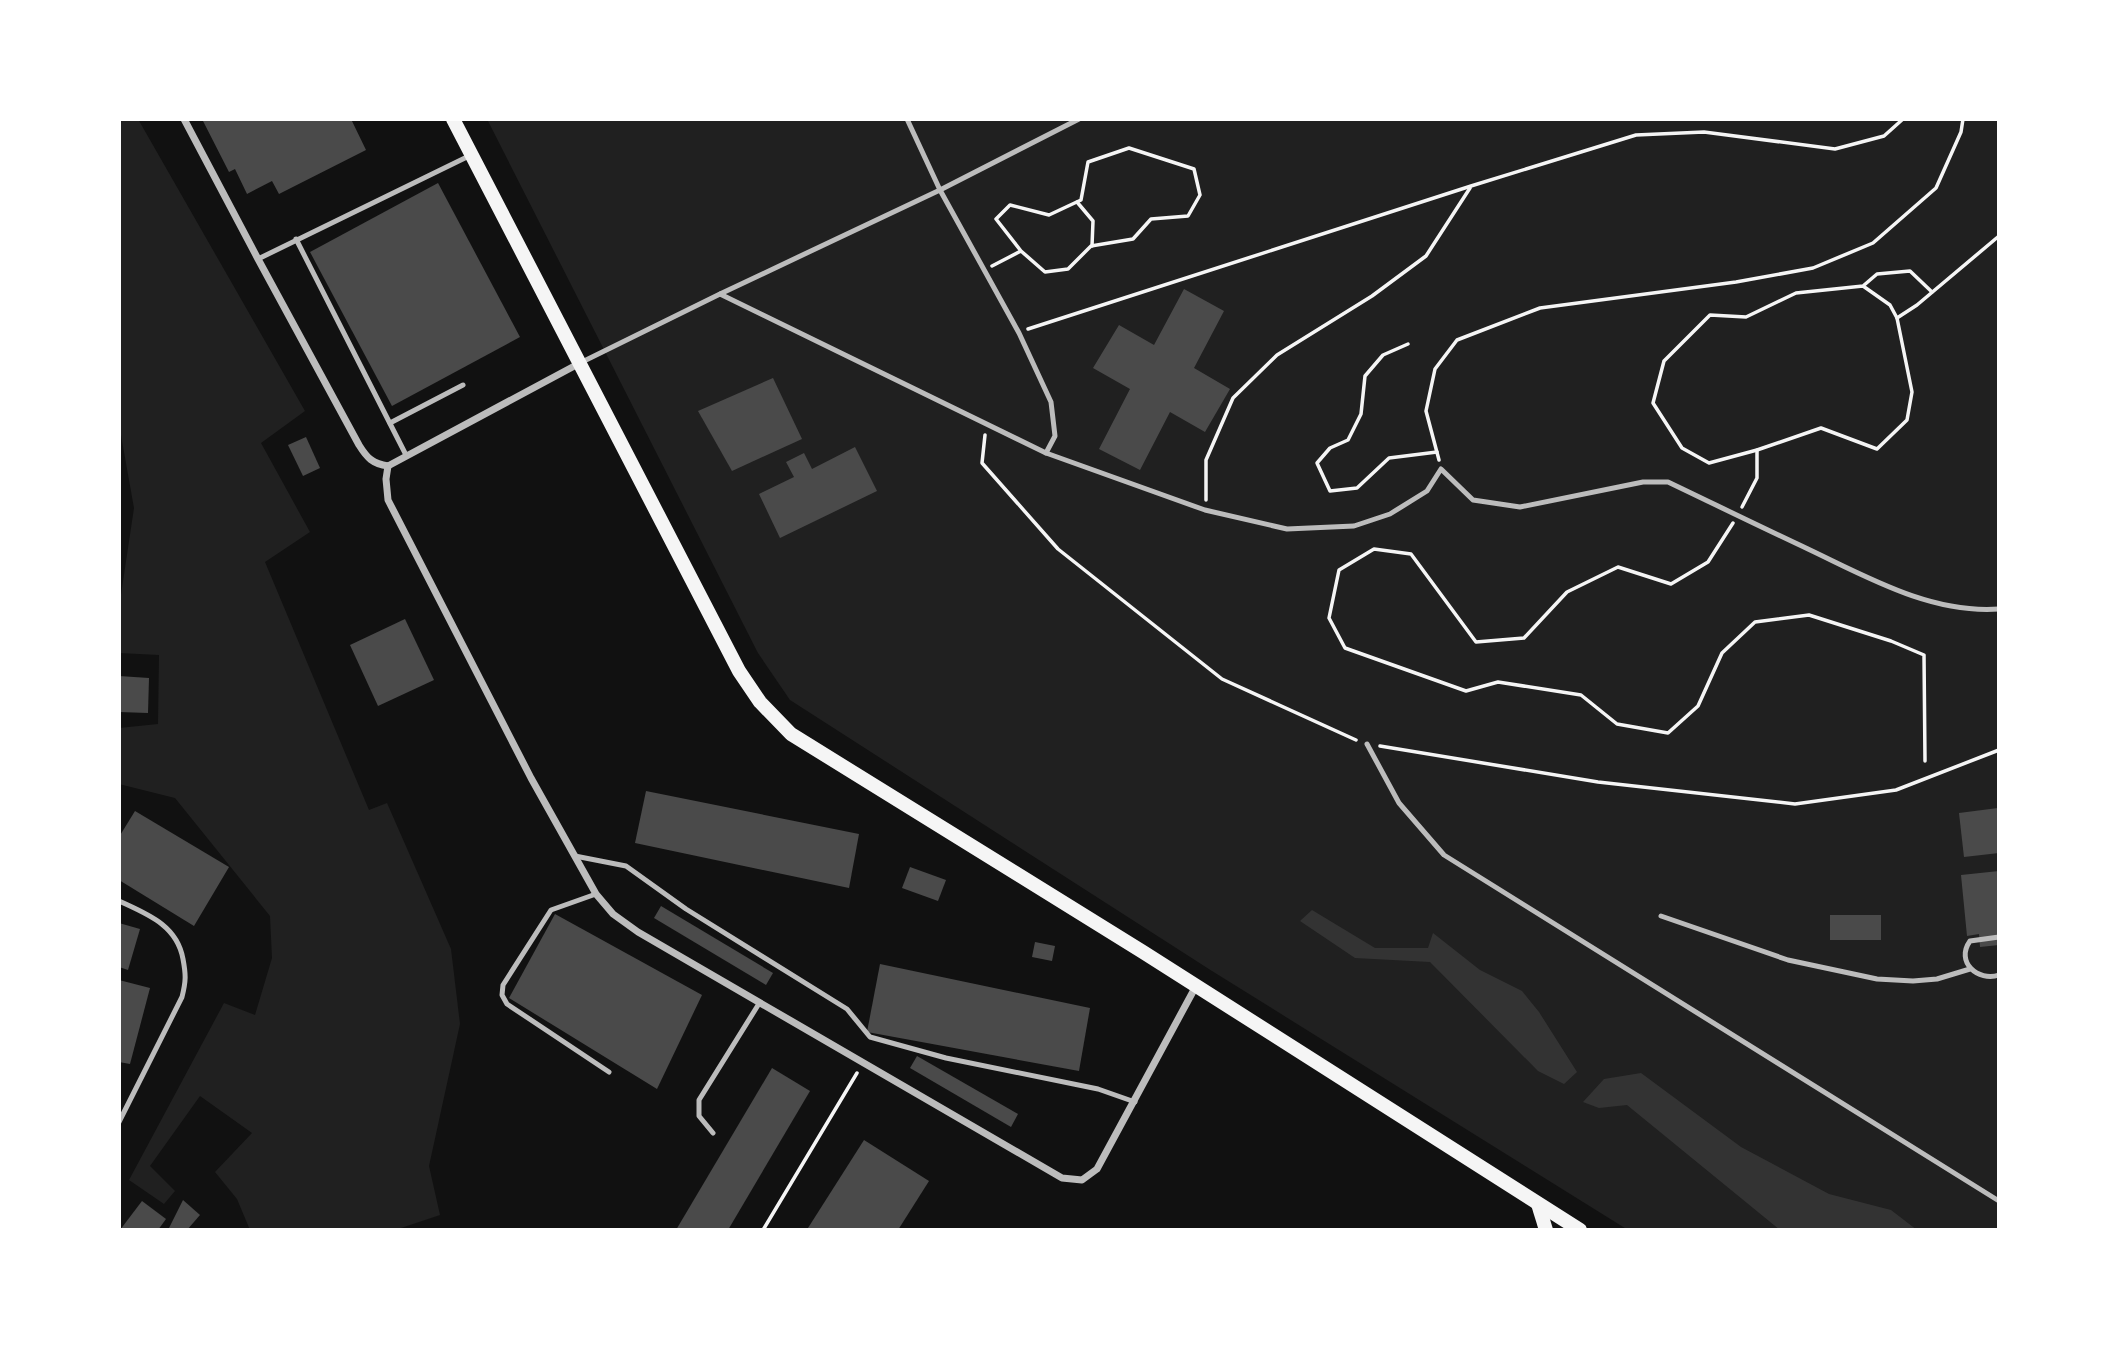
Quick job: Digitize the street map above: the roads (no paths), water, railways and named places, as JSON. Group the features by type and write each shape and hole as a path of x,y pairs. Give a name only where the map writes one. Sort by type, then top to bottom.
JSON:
{"main road":[{"path":"453,119 738,671 760,702 791,734 1196,986 1580,1230"},
{"path":"1538,1204 1546,1230"}],"street":[{"path":"184,119 366,456 379,465 388,466 580,363"},
{"path":"388,466 388,500 494,707 596,894 613,914 638,932 1062,1178 1082,1180 1097,1169 1196,986"}],"lane":[{"path":"907,119 940,190 1019,332 1051,402 1055,436 1046,453"},
{"path":"580,363 940,190 1079,119"},
{"path":"258,260 296,239 472,155"},
{"path":"296,239 406,455"},
{"path":"720,294 1046,453 1205,510 1287,528 1354,526 1390,514 1427,491 1441,469 1473,500 1520,507 1643,482 1668,482 1850,569 1922,600 1980,611 1999,609"},
{"path":"390,422 463,385"},
{"path":"1367,744 1399,803 1444,855 1999,1201"},
{"path":"575,856 626,866 686,909 847,1009 870,1037 946,1058 1098,1089 1135,1102"},
{"path":"596,894 551,910 503,985 502,995 507,1003 609,1072"},
{"path":"119,901 147,914 170,930 181,948 187,980 182,998 119,1122"},
{"path":"1661,916 1788,960 1877,979 1937,979 1969,969 1984,977 1999,975"},
{"path":"1969,969 1965,954 1970,941 1999,937"},
{"path":"713,1133 699,1116 699,1100 760,1002"}]}
